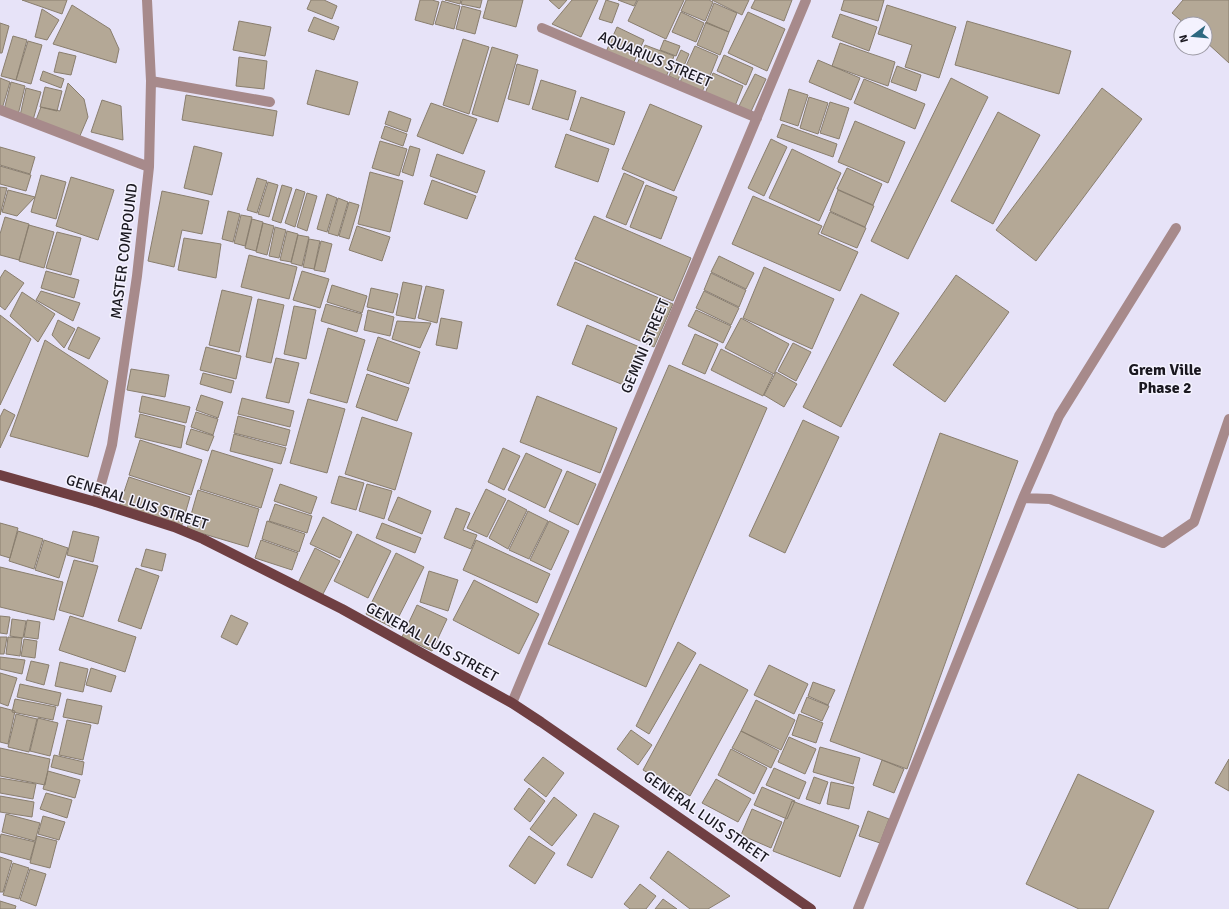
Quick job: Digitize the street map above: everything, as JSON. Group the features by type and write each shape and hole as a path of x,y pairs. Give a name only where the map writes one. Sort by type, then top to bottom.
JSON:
{"main road":[{"name":"GENERAL LUIS STREET","path":"0,475 96,502 174,527 204,539 342,609 512,703 811,909"}],"street":[{"name":"MASTER COMPOUND","path":"96,502 112,445 138,276 149,167 151,81 147,0"},
{"name":"GEMINI STREET","path":"512,703 806,0"},
{"name":"AQUARIUS STREET","path":"542,28 757,118"},
{"path":"151,81 270,102"},
{"path":"0,110 149,167"},
{"path":"858,909 1023,498 1059,416 1176,228"},
{"path":"1023,498 1050,499 1163,543 1194,522 1229,419"}],"building":[{"path":"22,0 67,0 62,14"},
{"path":"311,0 324,0 337,6 332,19 307,9"},
{"path":"420,0 432,0 439,2 433,25 415,20"},
{"path":"445,0 461,0 460,4"},
{"path":"462,0 482,0 480,8 461,4"},
{"path":"488,0 523,0 516,27 483,18"},
{"path":"549,0 567,0 559,9"},
{"path":"572,0 598,0 581,37 552,24"},
{"path":"606,0 619,4 612,23 599,19"},
{"path":"618,0 637,0 634,6"},
{"path":"638,0 684,0 666,39 628,21"},
{"path":"686,0 709,0 713,2 705,21 681,11"},
{"path":"712,0 749,0 742,15"},
{"path":"755,0 792,0 784,21 751,8"},
{"path":"844,0 884,0 878,21 841,10"},
{"path":"1183,0 1229,0 1229,63 1213,48 1213,16 1176,16 1172,13"},
{"path":"442,1 460,6 454,29 435,24"},
{"path":"714,3 737,13 729,32 706,23"},
{"path":"72,5 110,29 119,49 116,63 53,44"},
{"path":"887,5 956,27 939,78 905,67 912,45 878,34"},
{"path":"462,6 481,11 475,34 456,29"},
{"path":"42,9 59,20 47,40 35,37"},
{"path":"681,12 704,23 696,42 672,32"},
{"path":"748,12 785,29 767,71 728,53"},
{"path":"840,14 877,27 869,51 832,37"},
{"path":"314,17 339,27 334,40 308,31"},
{"path":"239,21 271,27 265,56 233,50"},
{"path":"967,21 1071,51 1059,94 955,65"},
{"path":"706,22 729,32 720,55 697,45"},
{"path":"0,23 9,26 2,53 0,53"},
{"path":"617,27 644,40 632,66 605,54"},
{"path":"13,36 27,40 16,80 1,76"},
{"path":"463,39 489,47 469,114 443,105"},
{"path":"664,40 680,46 676,56 660,50"},
{"path":"28,41 42,45 31,84 16,80"},
{"path":"840,43 895,62 888,86 832,66"},
{"path":"645,45 674,56 665,80 635,69"},
{"path":"695,46 718,56 710,76 686,66"},
{"path":"492,47 518,55 498,122 472,114"},
{"path":"681,50 689,54 678,80 669,76"},
{"path":"59,52 76,56 71,75 54,72"},
{"path":"724,55 753,68 746,85 717,71"},
{"path":"239,57 267,61 264,89 236,86"},
{"path":"818,60 860,78 851,100 809,82"},
{"path":"517,64 538,70 529,105 508,99"},
{"path":"897,66 921,75 916,91 891,82"},
{"path":"687,69 708,79 702,92 680,82"},
{"path":"316,70 358,82 349,115 307,104"},
{"path":"43,71 64,79 61,88 40,80"},
{"path":"713,73 743,86 733,111 703,99"},
{"path":"755,74 766,79 748,118 736,112"},
{"path":"0,78 10,82 2,109 0,109"},
{"path":"951,78 988,97 908,259 871,241"},
{"path":"864,79 925,104 915,129 854,103"},
{"path":"541,80 576,91 568,120 532,109"},
{"path":"11,82 25,86 18,115 4,110"},
{"path":"68,83 84,99 88,117 79,138 36,120 41,107 60,111"},
{"path":"45,87 62,91 57,111 40,107"},
{"path":"26,88 41,92 33,120 20,116"},
{"path":"1102,88 1142,119 1036,261 996,230"},
{"path":"789,89 808,95 798,126 780,120"},
{"path":"186,95 277,111 273,136 182,120"},
{"path":"581,97 625,112 614,145 570,130"},
{"path":"809,97 828,103 818,134 800,128"},
{"path":"102,100 121,106 123,140 91,132"},
{"path":"830,102 849,108 839,139 820,133"},
{"path":"431,103 477,119 463,154 417,136"},
{"path":"650,104 702,126 674,191 622,169"},
{"path":"389,111 411,119 407,132 385,124"},
{"path":"998,112 1040,135 993,224 951,201"},
{"path":"855,121 905,142 888,183 838,162"},
{"path":"782,124 837,144 833,157 777,137"},
{"path":"385,126 407,134 403,146 381,138"},
{"path":"566,134 609,149 598,182 555,167"},
{"path":"771,139 787,147 764,196 748,188"},
{"path":"380,141 407,149 399,176 372,168"},
{"path":"194,146 222,153 212,195 184,188"},
{"path":"410,146 420,149 413,176 402,172"},
{"path":"0,147 35,157 30,174 0,165"},
{"path":"792,149 841,173 819,221 769,198"},
{"path":"437,154 485,171 477,193 430,176"},
{"path":"0,166 31,175 26,191 0,184"},
{"path":"847,168 882,184 873,205 837,189"},
{"path":"370,172 403,181 390,232 358,224"},
{"path":"624,173 644,182 626,225 606,217"},
{"path":"41,175 66,182 56,219 31,212"},
{"path":"71,177 114,190 98,240 56,226"},
{"path":"257,178 267,181 257,213 247,210"},
{"path":"432,180 476,196 467,219 424,204"},
{"path":"268,182 278,185 269,217 258,214"},
{"path":"282,185 292,188 281,223 272,220"},
{"path":"646,185 677,197 661,239 630,227"},
{"path":"0,187 7,188 0,215"},
{"path":"296,189 305,192 295,227 285,223"},
{"path":"8,190 35,197 17,216 2,212"},
{"path":"838,190 874,206 865,227 830,211"},
{"path":"162,191 209,201 202,234 182,230 174,267 148,261"},
{"path":"307,193 317,196 307,231 297,227"},
{"path":"327,194 337,198 327,232 317,229"},
{"path":"753,196 822,226 818,234 858,252 840,291 732,244"},
{"path":"338,198 348,202 338,236 328,233"},
{"path":"349,202 359,205 349,239 339,236"},
{"path":"228,211 240,214 233,242 222,239"},
{"path":"830,212 866,228 857,248 821,233"},
{"path":"241,215 252,217 245,246 234,243"},
{"path":"594,216 691,258 673,301 575,259"},
{"path":"5,217 29,224 19,260 0,255 0,234"},
{"path":"252,219 263,222 256,251 245,248"},
{"path":"263,223 274,226 267,255 256,252"},
{"path":"29,225 54,232 44,268 19,261"},
{"path":"357,226 390,237 382,261 349,250"},
{"path":"275,227 286,230 279,258 269,256"},
{"path":"287,231 298,234 291,262 280,260"},
{"path":"57,232 81,238 71,275 46,268"},
{"path":"298,235 309,237 302,266 291,263"},
{"path":"184,238 221,244 216,278 178,270"},
{"path":"309,239 320,241 314,269 303,267"},
{"path":"321,241 332,244 325,272 314,270"},
{"path":"249,255 297,267 289,299 241,287"},
{"path":"719,256 754,273 746,289 711,272"},
{"path":"575,262 673,304 654,347 557,305"},
{"path":"764,267 834,299 812,349 743,318"},
{"path":"5,270 24,283 5,310 0,306 0,278"},
{"path":"46,271 79,280 74,298 41,288"},
{"path":"302,271 329,279 320,308 293,300"},
{"path":"711,273 746,290 739,307 704,290"},
{"path":"956,275 1009,312 945,402 893,365"},
{"path":"403,282 422,286 415,319 396,315"},
{"path":"332,285 367,296 362,313 327,302"},
{"path":"426,286 444,290 437,323 418,318"},
{"path":"371,288 398,294 393,313 367,307"},
{"path":"222,290 252,297 239,352 209,345"},
{"path":"41,291 80,303 73,321 36,300"},
{"path":"704,291 739,308 731,325 696,308"},
{"path":"22,292 55,314 38,342 10,316"},
{"path":"861,294 899,313 841,427 803,407"},
{"path":"258,299 284,305 271,363 246,357"},
{"path":"326,304 362,314 357,332 321,321"},
{"path":"294,306 316,310 306,359 284,354"},
{"path":"368,310 394,317 390,336 364,330"},
{"path":"696,310 731,326 723,343 688,326"},
{"path":"0,315 31,339 0,405"},
{"path":"441,318 462,322 457,349 436,345"},
{"path":"741,318 789,344 774,374 725,348"},
{"path":"58,320 75,329 64,348 52,335"},
{"path":"397,321 431,323 420,348 392,339"},
{"path":"587,325 642,348 626,386 572,364"},
{"path":"78,327 100,338 89,359 68,349"},
{"path":"328,328 365,340 347,403 310,393"},
{"path":"695,334 718,344 705,374 682,364"},
{"path":"378,337 420,352 409,384 367,370"},
{"path":"45,340 108,381 88,457 10,436"},
{"path":"793,343 811,352 796,381 778,371"},
{"path":"206,347 241,356 236,379 200,370"},
{"path":"721,349 773,375 763,396 711,370"},
{"path":"276,358 299,363 289,403 266,398"},
{"path":"669,365 767,408 646,687 548,644"},
{"path":"131,369 169,375 165,397 127,390"},
{"path":"776,372 797,384 784,407 764,395"},
{"path":"203,373 234,381 231,393 200,384"},
{"path":"367,374 409,388 397,421 356,407"},
{"path":"201,395 223,402 218,418 196,410"},
{"path":"142,396 190,407 186,423 139,412"},
{"path":"537,396 617,428 600,473 520,442"},
{"path":"242,398 294,411 290,427 238,414"},
{"path":"308,399 345,409 327,473 290,463"},
{"path":"4,409 15,415 0,448 0,417"},
{"path":"196,412 218,419 213,435 191,427"},
{"path":"140,414 185,426 181,448 135,437"},
{"path":"238,416 290,430 286,446 234,433"},
{"path":"362,417 412,433 395,490 345,474"},
{"path":"803,420 839,437 785,553 749,536"},
{"path":"191,429 214,436 208,451 186,444"},
{"path":"940,433 1018,461 907,769 830,741"},
{"path":"234,434 286,448 281,464 230,451"},
{"path":"140,440 202,460 191,495 129,475"},
{"path":"503,448 520,456 504,490 488,482"},
{"path":"212,450 273,469 261,508 200,489"},
{"path":"526,453 562,470 545,508 508,490"},
{"path":"567,471 596,484 578,525 549,511"},
{"path":"339,476 364,483 356,510 331,503"},
{"path":"129,477 190,497 181,528 119,507"},
{"path":"280,484 317,497 311,514 274,501"},
{"path":"367,484 392,491 384,519 359,511"},
{"path":"486,489 506,499 487,537 467,528"},
{"path":"198,490 259,509 248,547 187,529"},
{"path":"398,497 431,511 422,534 388,520"},
{"path":"508,500 527,510 508,549 489,538"},
{"path":"275,504 312,516 307,533 269,521"},
{"path":"456,508 470,513 463,530 477,535 471,549 444,538"},
{"path":"528,511 548,521 529,559 509,550"},
{"path":"323,517 352,532 340,558 310,544"},
{"path":"267,521 305,534 299,552 262,539"},
{"path":"549,521 569,531 551,570 530,560"},
{"path":"0,523 18,528 10,558 0,555"},
{"path":"382,523 421,538 415,553 376,538"},
{"path":"18,531 43,539 34,569 9,561"},
{"path":"73,531 99,537 93,562 67,555"},
{"path":"357,534 391,551 368,598 334,581"},
{"path":"44,540 68,548 59,578 35,570"},
{"path":"261,540 298,553 292,570 255,558"},
{"path":"476,540 550,574 537,603 463,570"},
{"path":"315,548 340,561 322,596 298,583"},
{"path":"146,549 166,554 162,571 141,566"},
{"path":"396,553 424,567 393,628 366,614"},
{"path":"74,560 98,566 83,617 59,610"},
{"path":"0,567 63,582 54,620 0,607"},
{"path":"136,568 159,576 141,629 118,621"},
{"path":"429,571 458,580 448,611 420,602"},
{"path":"474,580 539,614 519,654 453,620"},
{"path":"417,605 447,619 432,651 402,637"},
{"path":"231,615 248,623 237,645 221,637"},
{"path":"0,616 10,617 7,634 0,633"},
{"path":"70,616 136,637 125,672 59,650"},
{"path":"12,619 26,621 23,638 10,636"},
{"path":"27,620 40,622 38,639 24,637"},
{"path":"0,637 7,637 4,654 0,654"},
{"path":"8,637 22,638 20,656 6,654"},
{"path":"24,639 37,641 35,658 21,656"},
{"path":"678,642 696,653 649,734 636,726"},
{"path":"0,657 25,660 22,674 0,669"},
{"path":"31,661 49,665 44,685 26,680"},
{"path":"60,662 88,669 83,692 55,686"},
{"path":"700,664 748,690 690,796 643,770"},
{"path":"769,665 808,684 794,714 754,695"},
{"path":"91,668 116,676 111,692 86,685"},
{"path":"0,673 17,678 8,706 0,703"},
{"path":"813,682 835,690 828,705 808,696"},
{"path":"20,684 61,693 58,706 17,697"},
{"path":"807,697 829,706 822,721 801,712"},
{"path":"15,699 56,707 53,720 12,712"},
{"path":"67,699 102,706 98,724 63,717"},
{"path":"756,700 795,720 781,750 741,731"},
{"path":"0,707 15,711 8,744 0,742"},
{"path":"16,714 37,719 29,752 8,747"},
{"path":"799,714 823,723 816,743 792,735"},
{"path":"38,718 58,723 50,756 30,751"},
{"path":"67,720 91,725 83,760 59,755"},
{"path":"631,730 652,745 638,765 617,749"},
{"path":"741,731 779,751 771,768 732,748"},
{"path":"789,737 816,749 805,774 778,762"},
{"path":"820,747 860,758 853,784 813,772"},
{"path":"0,748 50,759 45,785 0,776"},
{"path":"731,749 767,768 754,794 718,775"},
{"path":"54,755 84,762 82,775 51,767"},
{"path":"543,757 564,773 546,797 524,780"},
{"path":"1229,759 1229,791 1215,783"},
{"path":"882,760 904,769 894,793 873,785"},
{"path":"774,768 806,782 799,799 766,785"},
{"path":"48,771 80,780 75,798 43,789"},
{"path":"1078,774 1154,811 1108,909 1079,909 1026,884"},
{"path":"814,777 828,782 820,804 806,799"},
{"path":"0,778 36,784 33,799 0,793"},
{"path":"716,779 751,799 738,822 702,803"},
{"path":"831,782 854,787 849,809 827,804"},
{"path":"762,787 795,801 787,819 754,805"},
{"path":"529,788 545,801 530,822 514,809"},
{"path":"46,793 72,800 67,818 40,809"},
{"path":"0,796 34,802 32,817 0,812"},
{"path":"554,797 577,815 552,846 530,829"},
{"path":"792,801 859,826 840,877 773,851"},
{"path":"752,809 782,822 771,848 741,835"},
{"path":"868,811 889,819 880,843 859,836"},
{"path":"594,813 619,826 592,878 567,865"},
{"path":"6,814 40,823 35,841 2,832"},
{"path":"43,816 65,822 59,840 38,834"},
{"path":"1,834 35,842 30,860 0,852"},
{"path":"37,836 57,841 50,868 30,863"},
{"path":"529,836 555,853 535,884 509,866"},
{"path":"668,851 730,896 708,909 690,909 650,878"},
{"path":"0,857 12,861 3,892 0,892"},
{"path":"13,863 29,868 19,899 3,895"},
{"path":"30,869 46,874 36,906 20,900"},
{"path":"640,884 656,896 646,909 630,909 624,904"},
{"path":"663,899 677,909 655,909"},
{"path":"0,901 16,906 15,909 0,909"}],"district":[{"name":"Grem Ville Phase 2","path":"1165,378"}]}
